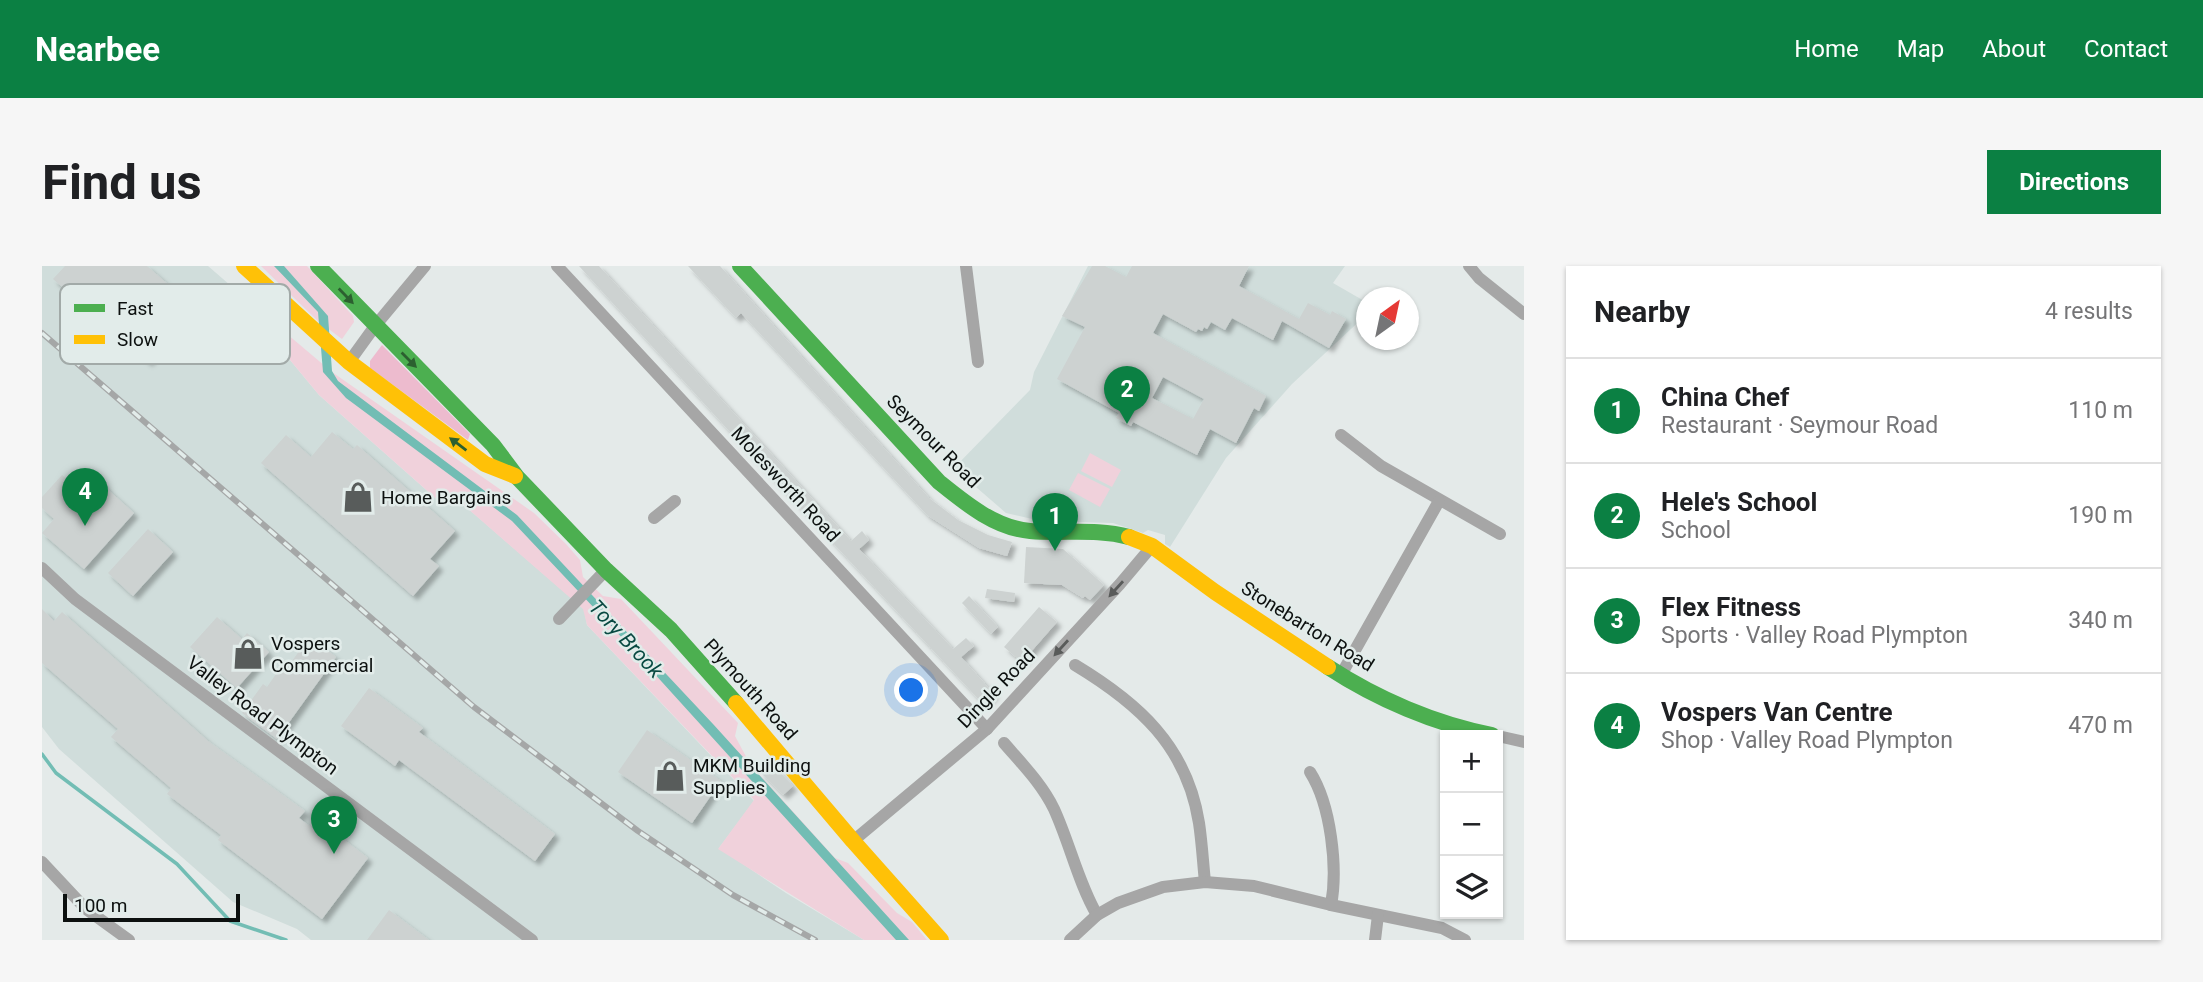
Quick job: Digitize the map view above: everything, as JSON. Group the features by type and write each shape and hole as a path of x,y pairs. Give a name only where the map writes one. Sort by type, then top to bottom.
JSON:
{"main road":[{"name":"Plymouth Road","path":"244,266 264,284"},
{"name":"Plymouth Road","path":"318,266 493,444 517,477 606,570 671,630 768,738 853,841 941,940"},
{"name":"Seymour Road","path":"740,266 939,482 971,508 1003,524 1028,531 1110,532 1152,546"},
{"name":"Plymouth Road","path":"290,308 349,362 485,464 517,477"},
{"name":"Stonebarton Road","path":"1152,546 1215,592 1341,675 1405,708 1468,730"}],"street":[{"path":"349,362 425,266"},
{"name":"Molesworth Road","path":"557,266 987,729"},
{"path":"966,266 978,362"},
{"path":"1469,266 1479,278 1524,314"},
{"path":"1341,435 1381,466 1500,534"},
{"path":"654,518 675,501"},
{"path":"1341,675 1439,501"},
{"name":"Dingle Road","path":"853,841 987,729 1152,546"},
{"name":"Valley Road Plympton","path":"42,568 75,599 532,940"},
{"path":"559,619 606,570"},
{"path":"1075,664 1140,710 1163,735 1191,791 1199,822 1205,882"},
{"path":"1503,738 1524,742"},
{"path":"1004,743 1037,781 1053,806 1070,846 1085,894 1097,915"},
{"path":"1310,772 1317,782 1331,842 1335,881 1331,905"},
{"path":"42,862 86,909 129,940"},
{"path":"1070,940 1097,915 1118,903 1163,887 1205,882 1254,886 1441,928 1465,940"},
{"path":"1376,940 1378,915"}],"shaded area":[{"path":"42,266 208,266 229,284 60,284 60,364 290,364 290,360 319,395 441,503 450,493 584,609 587,625 754,801 719,848 786,893 864,940 311,940 297,929 233,902 59,749 42,727"},
{"path":"261,266 307,266 353,316 354,322 342,339 290,294 290,284 280,284"},
{"path":"1088,266 1345,266 1333,283 1356,296 1356,324 1292,384 1226,458 1170,547 1165,544 1165,535 1148,530 1143,533 1113,523 1041,521 1006,513 954,468 1030,390 1034,372"},
{"path":"290,337 332,372 534,513 580,560 583,577 603,596 621,599 738,723 735,736 750,764 835,858 848,863 897,913 912,922 927,940 864,940 718,849 754,800 587,625 583,609 451,494 441,503 319,395 290,360"},
{"path":"382,345 470,434 468,440 370,368 370,361"},
{"path":"1090,453 1121,470 1112,487 1081,471"},
{"path":"1078,473 1110,489 1100,507 1069,490"}],"water":[{"name":"Tory Brook","path":"274,266 284,266 328,316 332,371 338,381 517,515 713,724 909,940 896,940 613,628 512,521 346,398 323,372 318,312"}],"building":[{"path":"65,266 147,266 168,284 60,285 53,279"},
{"path":"579,266 599,266 851,541 862,531 869,540 859,549 953,649 966,638 974,646 961,657 994,694 983,704"},
{"path":"688,266 720,266 929,498 958,520 988,535 1012,542 1007,556 979,548 927,515 741,313 736,318"},
{"path":"1092,266 1105,266 1126,277 1132,266 1249,266 1239,286 1299,319 1308,303 1330,315 1332,311 1346,319 1329,348 1282,321 1273,340 1232,318 1225,330 1211,322 1207,329 1204,327 1202,331 1198,329 1196,332 1163,314 1153,333 1266,396 1259,411 1254,408 1236,443 1210,429 1197,455 1133,422 1131,426 1116,418 1119,413 1057,379 1085,327 1062,316","holes":["1163,377 1204,399 1193,419 1152,398"]},
{"name":"Home Bargains","path":"332,432 353,449 357,445 455,531 430,559 439,566 413,596 261,463 286,435 311,457"},
{"path":"86,470 134,513 84,569 42,533 54,519 42,508 42,497 62,475 73,484"},
{"path":"148,529 173,552 133,596 108,573"},
{"path":"1026,547 1063,549 1104,585 1090,600 1062,585 1024,583"},
{"path":"987,589 1015,593 1014,602 985,598"},
{"path":"969,596 998,627 991,634 962,603"},
{"path":"1039,607 1057,622 1022,662 1004,647"},
{"path":"42,609 54,621 62,612 208,741 305,811 299,818 320,834 326,826 368,858 322,919 218,840 221,835 167,794 171,788 111,737 118,729 42,663"},
{"name":"Vospers Commercial","path":"217,617 242,639 247,633 269,652 237,688 190,647"},
{"path":"309,637 336,657 277,739 242,713 263,684 267,687 285,661 290,664"},
{"path":"369,688 423,728 419,732 555,834 535,861 399,760 395,766 341,726"},
{"name":"MKM Building Supplies","path":"647,730 721,781 692,823 618,772"},
{"path":"770,762 793,786 783,795 760,772"},
{"path":"389,910 429,940 367,940"}],"waterway":[{"path":"42,754 56,773 177,864 230,921 286,940"}],"railway":[{"path":"42,333 60,349"},
{"path":"78,364 474,707 638,831 733,895 815,940"}],"traffic: fast":[{"path":"318,266 493,445 517,477 606,570 671,630 736,703"},
{"path":"740,266 939,482 970,506 993,520 1017,529 1104,533 1129,537"},
{"path":"1328,667 1366,690 1407,709 1471,730"}],"traffic: slow":[{"path":"244,266 264,284"},
{"path":"290,308 349,362 485,464 515,476"},
{"path":"1129,537 1152,546 1215,592 1328,667"},
{"path":"736,703 941,940"}],"place":[{"name":"Hele's School","path":"1127,424"},
{"name":"Home Bargains","path":"358,497"},
{"name":"Vospers Van Centre","path":"85,526"},
{"name":"China Chef","path":"1055,551"},
{"name":"Vospers Commercial","path":"248,654"},
{"name":"MKM Building Supplies","path":"670,776"},
{"name":"Flex Fitness","path":"334,854"}]}
